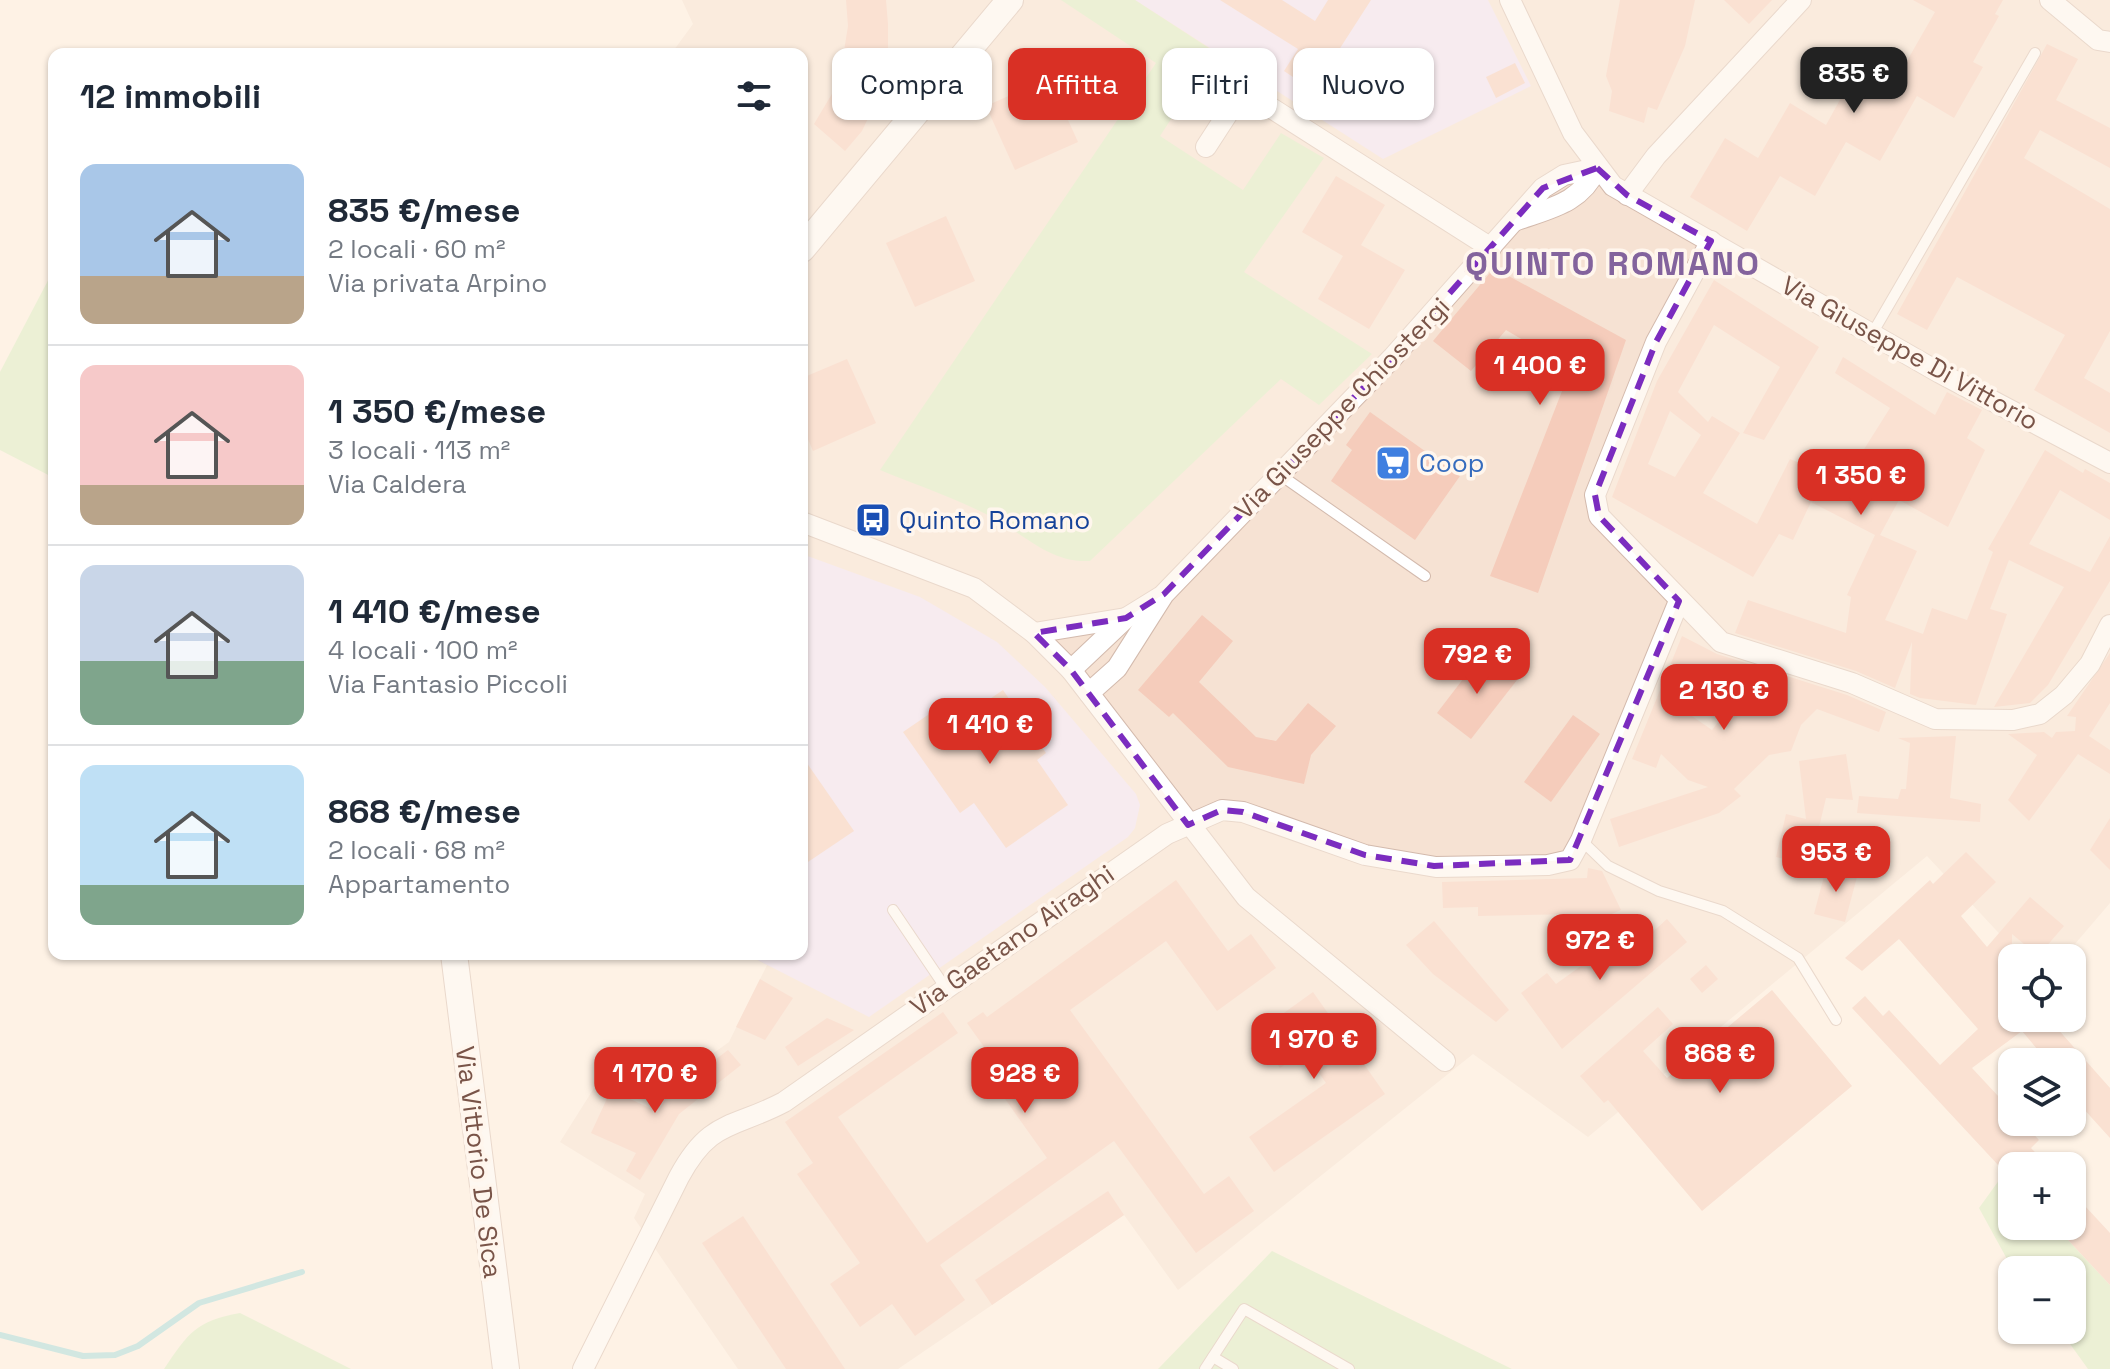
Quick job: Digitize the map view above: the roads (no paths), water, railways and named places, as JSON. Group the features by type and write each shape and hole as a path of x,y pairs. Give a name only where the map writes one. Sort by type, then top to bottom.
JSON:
{"street":[{"name":"Via Giuseppe Di Vittorio","path":"1510,0 1573,133 1597,168 1627,195 1872,334 2110,463"},
{"path":"1627,195 1658,153 1801,0"},
{"path":"2050,0 2098,40 2110,43"},
{"path":"808,242 1002,4"},
{"path":"1206,147 1243,90 1491,248"},
{"name":"Via Giuseppe Chiostergi","path":"1089,693 1117,668 1164,594 1393,357 1517,220 1577,195 1588,187 1597,168"},
{"path":"1711,241 1656,342 1595,495 1599,516 1713,636 1739,650 1852,683 1935,719 2013,720 2040,714 2064,695 2090,664 2110,625"},
{"path":"808,524 974,588 1034,633 1071,670 1246,897 1445,1061"},
{"name":"Via Giuseppe Chiostergi","path":"1071,670 1126,618 1164,594"},
{"name":"Via Gaetano Airaghi","path":"583,1369 685,1166 708,1136 727,1124 765,1112 784,1102 1143,849 1188,825 1222,810 1243,812 1365,855 1436,867 1551,865 1570,860 1679,601"},
{"name":"Via Giuseppe Chiostergi","path":"1034,633 1126,618"},
{"name":"Via Vittorio De Sica","path":"455,960 506,1369"}],"lane":[{"path":"1872,334 2035,53"},
{"path":"1279,474 1425,576"},
{"path":"1581,840 1608,866 1659,891 1723,911 1798,958 1836,1020"},
{"path":"893,910 945,987"},
{"path":"1205,1369 1244,1309 1349,1369"},
{"path":"1213,1357 1233,1369"}],"waterway":[{"path":"0,1335 83,1356 115,1355 138,1346 199,1303 302,1272"}],"place":[{"name":"Coop","path":"1393,463"},
{"name":"Quinto Romano","path":"873,520"}],"district":[{"name":"QUINTO ROMANO","path":"1613,263"}]}
